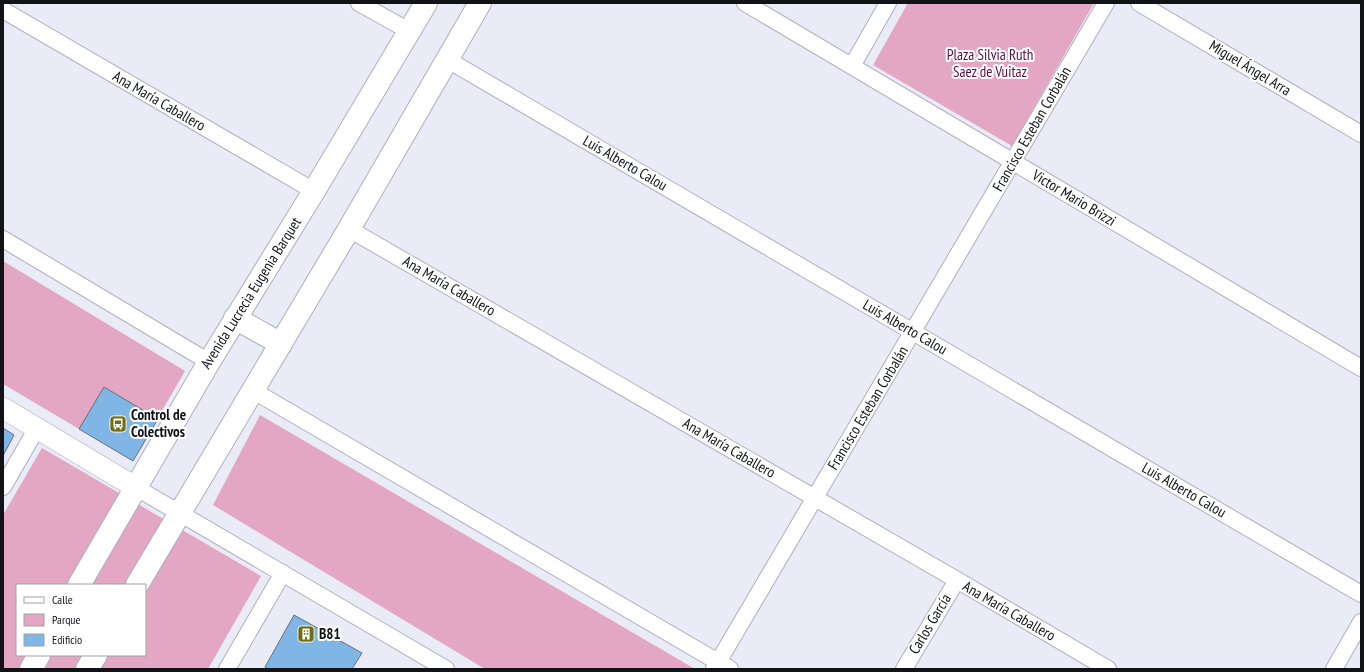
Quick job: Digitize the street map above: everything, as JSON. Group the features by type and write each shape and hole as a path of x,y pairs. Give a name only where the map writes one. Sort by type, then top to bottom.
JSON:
{"main road":[{"name":"Avenida Lucrecia Eugenia Barquet","path":"80,584 235,318 314,191 426,3"},
{"path":"138,584 349,229 480,3"},
{"path":"235,318 281,344"},
{"path":"31,669 38,656"},
{"path":"87,669 95,656"}],"street":[{"path":"359,3 409,31"},
{"name":"Victor Mario Brizzi","path":"745,3 1361,368"},
{"path":"852,66 888,3"},
{"name":"Francisco Esteban Corbalán","path":"721,667 815,498 1106,3"},
{"name":"Miguel Ángel Arra","path":"1139,3 1361,134"},
{"name":"Ana María Caballero","path":"3,10 314,191"},
{"name":"Luis Alberto Calou","path":"448,60 1361,594"},
{"name":"Ana María Caballero","path":"349,229 957,580 1108,669"},
{"path":"3,239 209,362"},
{"path":"252,390 721,667"},
{"path":"3,408 446,669"},
{"path":"3,487 38,428"},
{"path":"227,669 283,573"},
{"name":"Carlos García","path":"904,669 957,580"},
{"path":"1334,669 1361,622"}],"green space":[{"name":"Plaza Silvia Ruth Saez de Vuitaz","path":"908,3 1094,3 1012,146 873,65"},
{"path":"3,261 185,371 133,461 3,384"},
{"path":"260,415 695,669 485,669 213,505"},
{"path":"42,448 261,576 208,669 3,669 3,515"}],"building":[{"name":"Control de Colectivos","path":"104,387 158,419 133,461 79,429"},
{"path":"3,428 14,435 3,456"},
{"name":"B81","path":"294,615 362,653 352,669 269,669 265,667"}],"place":[{"name":"Control de Colectivos","path":"118,424"},
{"name":"B81","path":"306,634"}]}
